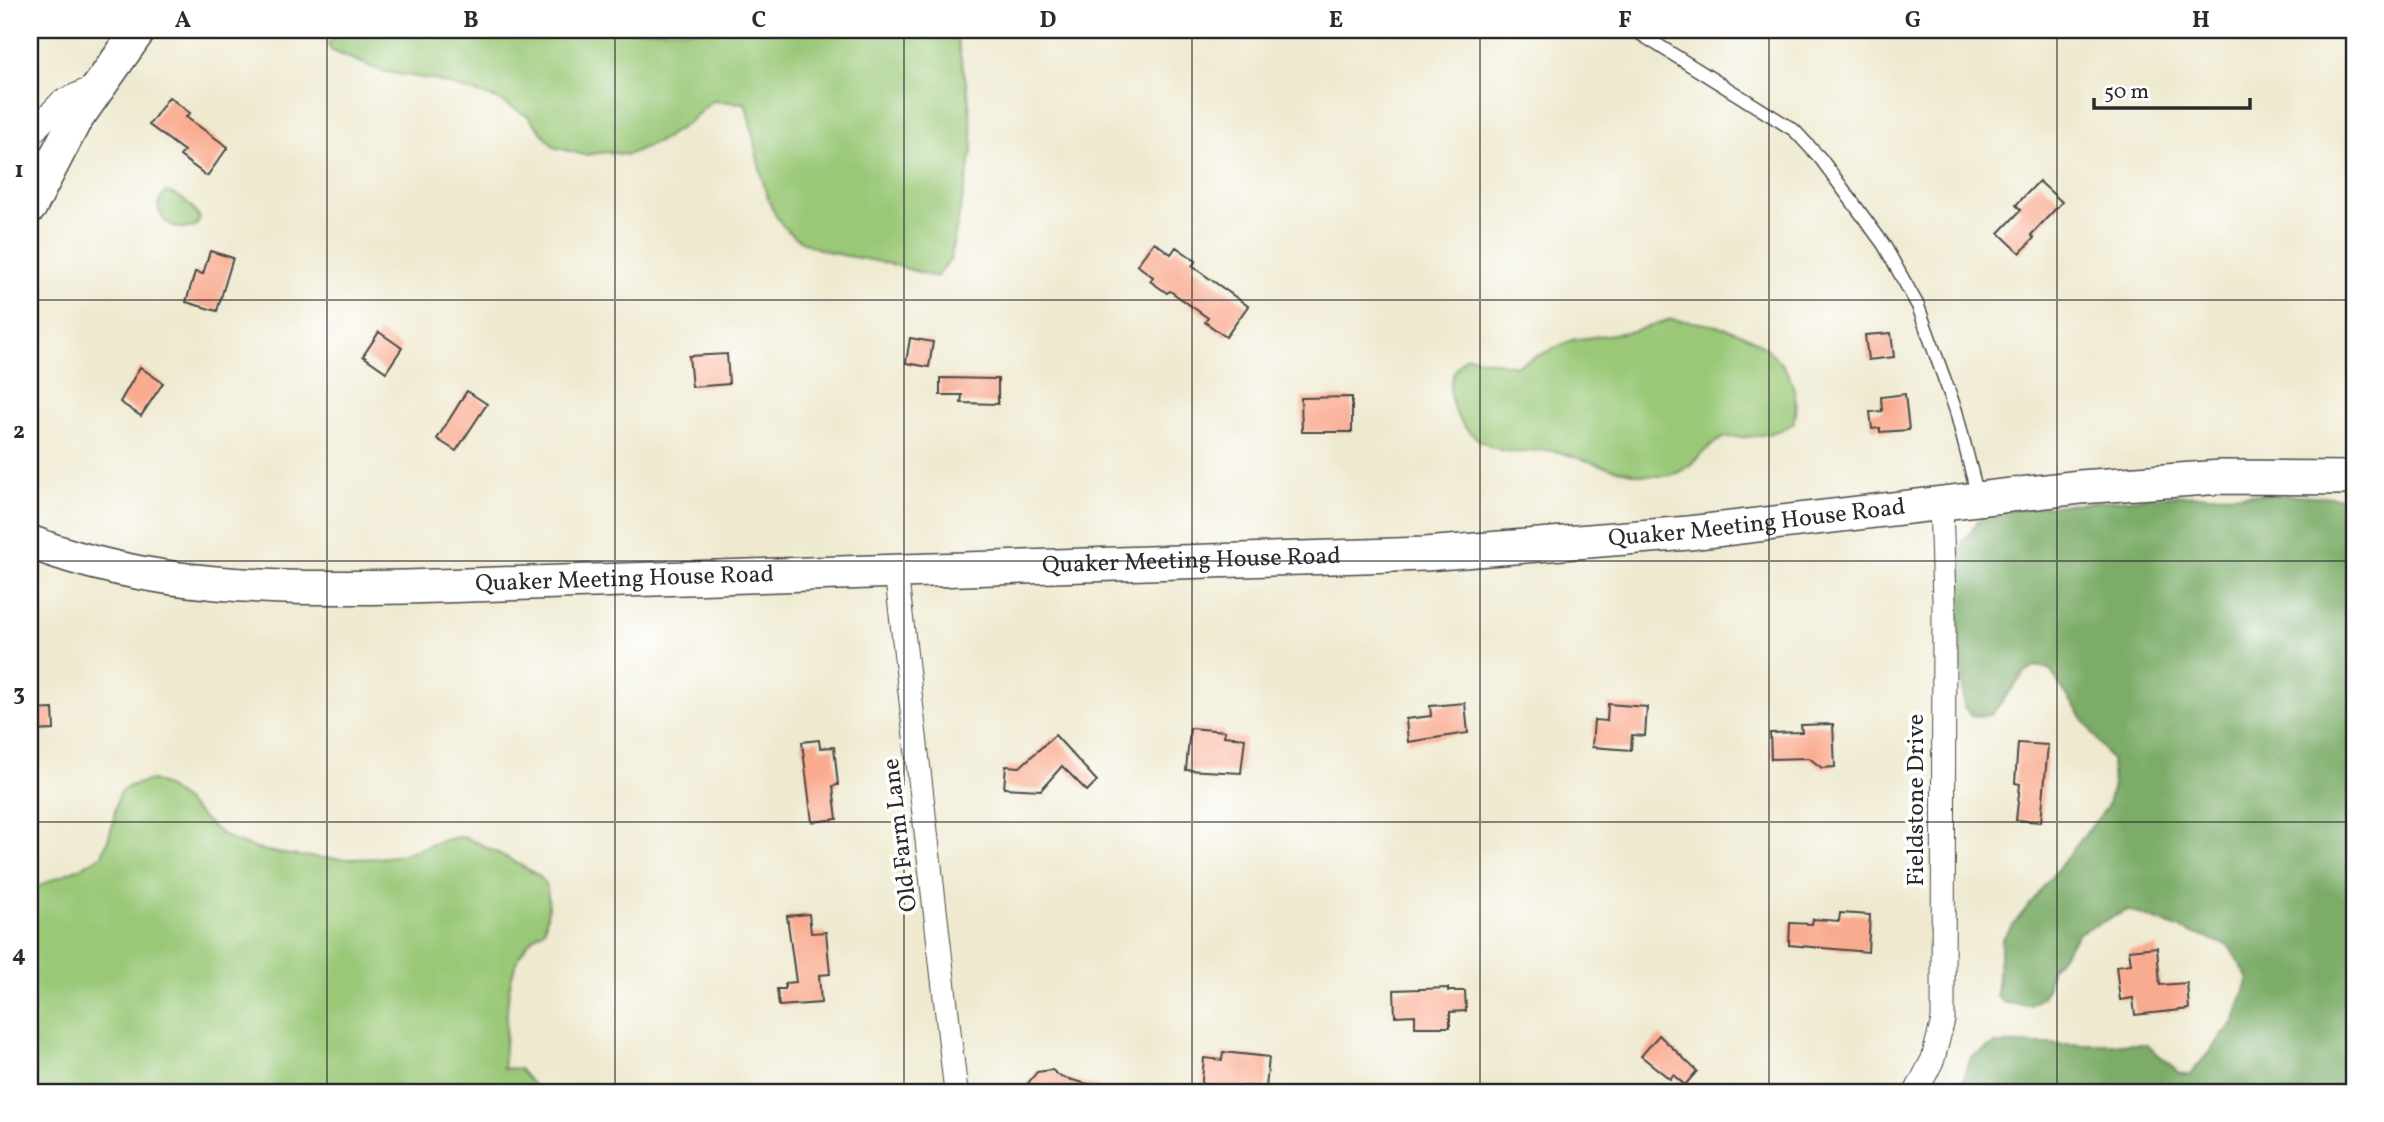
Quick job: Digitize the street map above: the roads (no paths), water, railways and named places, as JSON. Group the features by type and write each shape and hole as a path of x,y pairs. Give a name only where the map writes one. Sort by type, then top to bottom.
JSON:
{"main road":[{"path":"30,207 74,122 139,30"},
{"name":"Quaker Meeting House Road","path":"30,541 71,557 138,574 274,587 419,587 1302,559 1520,548 1703,532 2162,480 2234,477 2354,478"}],"street":[{"path":"30,135 61,102 99,85"},
{"name":"Fieldstone Drive","path":"1916,1092 1933,1059 1943,1020 1944,600 1941,504"},
{"name":"Old Farm Lane","path":"896,571 956,1092"}],"lane":[{"path":"1634,30 1794,130 1829,169 1884,245 1917,306 1956,411 1979,500"}]}
